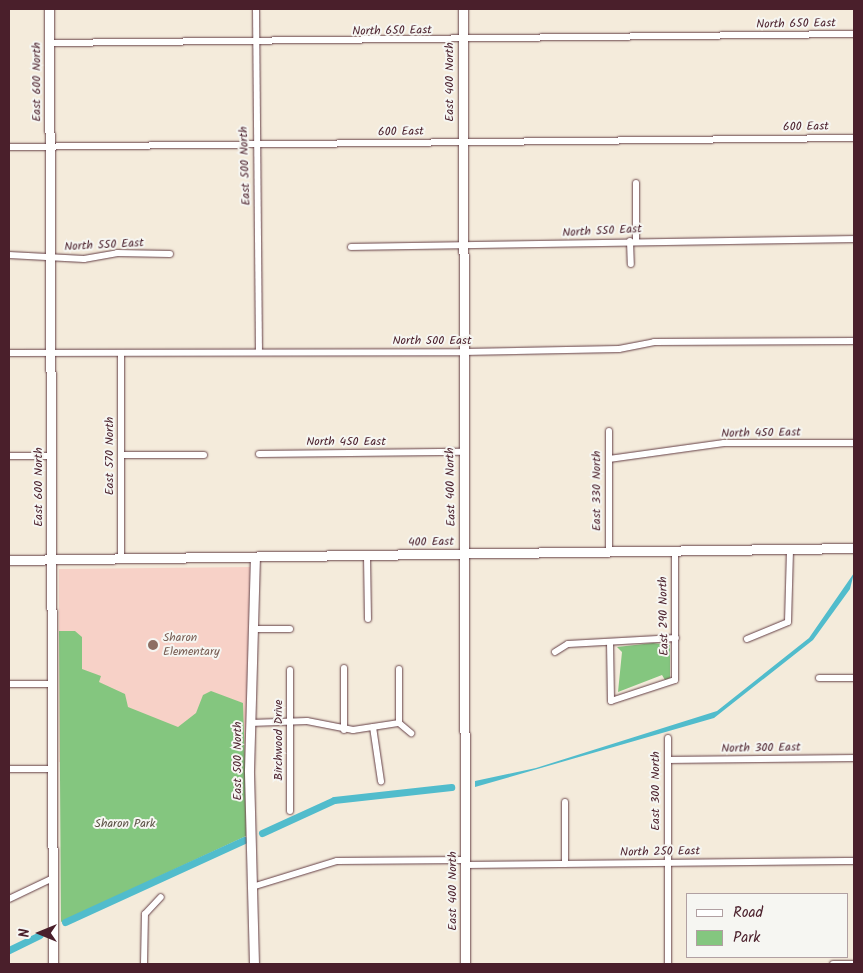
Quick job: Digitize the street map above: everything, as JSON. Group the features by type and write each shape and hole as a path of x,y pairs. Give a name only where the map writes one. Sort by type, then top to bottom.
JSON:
{"street":[{"name":"East 600 North","path":"49,9 53,964"},
{"name":"East 500 North","path":"256,9 259,351"},
{"name":"East 400 North","path":"463,9 465,964"},
{"name":"North 650 East","path":"49,43 256,44 854,34"},
{"name":"600 East","path":"9,147 854,138"},
{"path":"632,264 636,182"},
{"name":"North 550 East","path":"351,247 463,246 633,240 854,240"},
{"name":"North 550 East","path":"9,255 50,257 170,254"},
{"name":"North 500 East","path":"9,353 463,352 619,349 654,342 854,341"},
{"name":"East 570 North","path":"121,353 121,559"},
{"name":"East 330 North","path":"609,431 609,552"},
{"name":"North 450 East","path":"608,459 724,443 854,443"},
{"name":"North 450 East","path":"259,454 463,452"},
{"path":"121,455 204,455"},
{"path":"9,456 51,456"},
{"name":"400 East","path":"9,560 854,548"},
{"path":"747,639 788,622 790,549"},
{"name":"East 290 North","path":"610,643 611,701 675,680 675,551"},
{"path":"367,556 368,619"},
{"name":"East 500 North","path":"254,964 250,723 255,557"},
{"path":"254,628 290,629"},
{"path":"555,652 568,644 676,638"},
{"path":"344,668 344,730"},
{"path":"399,669 399,723"},
{"name":"Birchwood Drive","path":"290,670 290,811"},
{"path":"819,678 854,678"},
{"path":"9,684 52,684"},
{"path":"250,723 290,721 344,730 399,723 411,733"},
{"path":"373,727 381,781"},
{"name":"East 300 North","path":"668,738 668,964"},
{"name":"North 300 East","path":"668,760 854,758"},
{"path":"9,769 53,769"},
{"path":"565,802 565,864"},
{"name":"North 250 East","path":"252,887 337,861 565,864 854,861"},
{"path":"9,898 53,878"},
{"path":"144,964 145,914 161,897"},
{"path":"833,964 854,964"}],"shaded area":[{"name":"Sharon Elementary","path":"250,567 245,763 59,762 59,569"}],"green space":[{"name":"Sharon Park","path":"59,631 75,631 82,637 82,669 101,676 99,682 125,694 128,707 178,727 196,713 203,695 211,691 243,703 246,836 61,922"},
{"path":"653,643 670,645 670,678 665,680 662,675 618,692 622,652 617,647"}],"water":[{"path":"854,573 850,589 813,640 714,718 475,787 475,781 536,768 717,711 809,638"}],"waterway":[{"path":"262,833 334,800 451,787"},
{"path":"65,922 244,840"},
{"path":"9,950 40,935"}],"place":[{"name":"Sharon Elementary","path":"153,645"}]}
